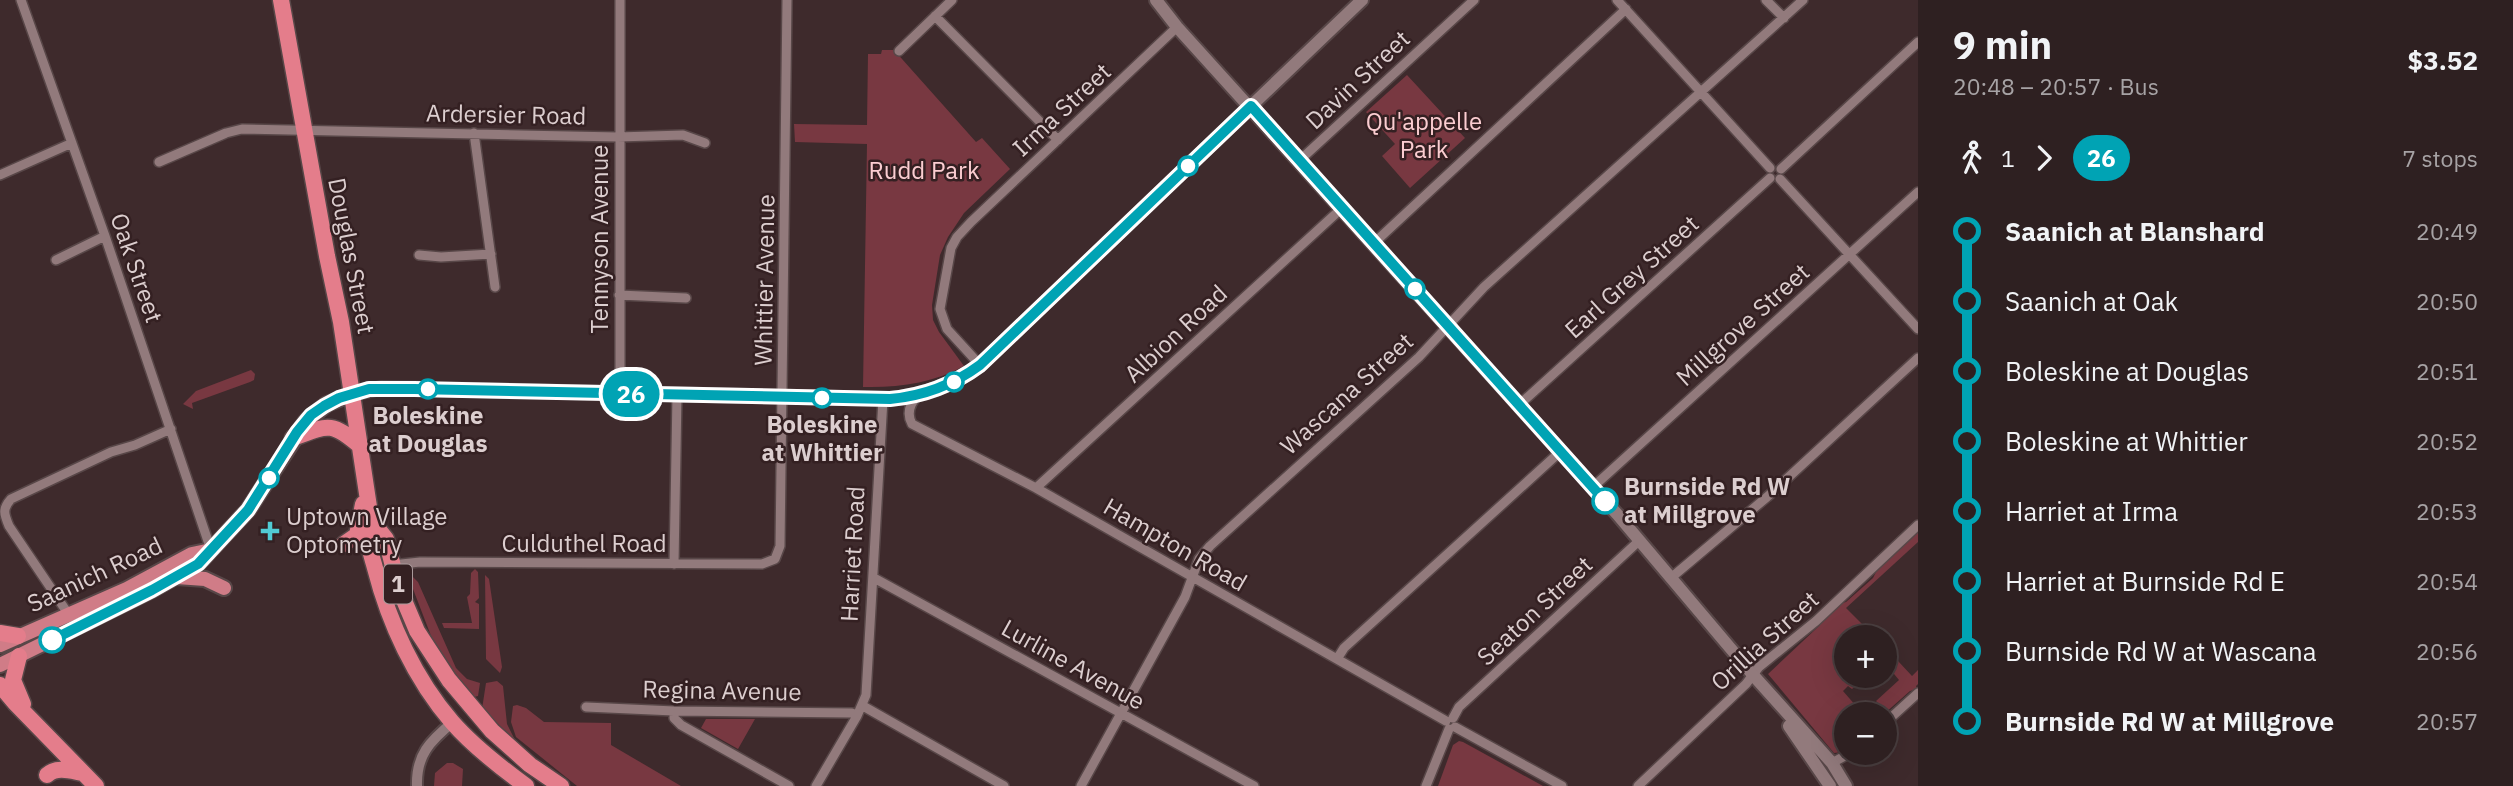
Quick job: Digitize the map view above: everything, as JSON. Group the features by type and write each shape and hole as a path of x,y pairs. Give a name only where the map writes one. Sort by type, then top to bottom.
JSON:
{"highway":[{"name":"Douglas Street","path":"281,0 341,322 371,520 369,542 378,578 396,629 419,674 453,722 526,786"},
{"path":"293,438 324,427 334,427 360,446"},
{"path":"344,544 357,535 366,488"},
{"name":"Douglas Street","path":"371,520 386,539 409,614 426,647 462,698 511,749 561,786"},
{"path":"0,634 18,636"},
{"path":"19,656 13,680 32,721"},
{"path":"0,685 96,786"},
{"path":"47,775 50,771 62,769 83,773"}],"main road":[{"path":"352,394 369,389 390,388 883,399 919,394 950,384 980,365 1362,0"},
{"path":"1158,1 1177,27 1300,160 1640,540 1753,675 1832,763 1846,786"},
{"name":"Saanich Road","path":"0,665 198,564 248,510 293,438 318,410 352,394"},
{"name":"Saanich Road","path":"0,645 127,589 192,554 211,550"},
{"path":"176,577 205,579 224,588"},
{"path":"1753,675 1830,786"}],"street":[{"name":"Oak Street","path":"21,0 105,236 211,550"},
{"name":"Tennyson Avenue","path":"620,0 620,394"},
{"name":"Whittier Avenue","path":"775,559 780,545 787,0"},
{"path":"899,51 952,0"},
{"name":"Davin Street","path":"1300,160 1474,0"},
{"path":"1618,0 1918,329"},
{"path":"1766,0 1784,18"},
{"name":"Wascana Street","path":"1081,786 1185,597 1199,559 1210,546 1419,357 1484,288 1803,0"},
{"path":"1374,243 1626,9"},
{"path":"935,16 1058,140"},
{"name":"Irma Street","path":"980,365 947,329 941,318 940,305 948,255 957,237 1177,27"},
{"name":"Earl Grey Street","path":"1520,405 1918,42"},
{"name":"Ardersier Road","path":"159,162 226,133 242,129 683,135 705,143"},
{"path":"474,133 495,286"},
{"path":"0,175 72,143"},
{"name":"Millgrove Street","path":"1593,487 1918,192"},
{"name":"Albion Road","path":"1036,488 1342,208"},
{"path":"56,260 105,236"},
{"path":"419,255 441,257 491,254"},
{"path":"619,295 685,298"},
{"path":"1672,577 1767,496 1918,358"},
{"name":"Hampton Road","path":"919,394 910,407 909,418 912,424 1036,488 1337,659 1452,721 1562,786"},
{"path":"674,564 677,395"},
{"name":"Harriet Road","path":"816,786 863,706 868,684 883,399"},
{"path":"69,615 9,526 4,514 5,506 11,499 111,452 171,429"},
{"path":"1337,659 1354,639 1561,451"},
{"name":"Orillia Street","path":"1637,786 1753,675 1918,525"},
{"name":"Seaton Street","path":"1452,721 1640,540"},
{"name":"Culduthel Road","path":"392,565 420,562 762,564 775,559"},
{"name":"Lurline Avenue","path":"874,578 1254,786"},
{"path":"1897,712 1918,693"},
{"path":"863,706 1004,786"},
{"name":"Regina Avenue","path":"586,707 852,713 857,716"},
{"path":"674,711 674,718 681,725 789,786"},
{"path":"1426,786 1452,721"},
{"path":"417,786 422,754 434,738 453,722"}],"green space":[{"name":"Rudd Park","path":"882,50 894,50 976,142 982,138 1010,169 964,213 940,255 932,305 933,320 964,366 940,377 915,383 863,387 867,144 795,142 794,124 867,125 868,54 881,54"},
{"name":"Qu'appelle Park","path":"1407,75 1465,138 1410,188 1382,156 1395,144 1366,112"},
{"path":"251,370 255,374 254,380 192,403 193,409 183,404 196,391"},
{"path":"1918,530 1918,542 1846,608 1863,625 1834,625 1834,688 1846,688 1843,691 1853,702 1834,702 1834,753 1768,674 1819,626 1823,619 1873,578 1879,566"},
{"path":"475,569 478,572 479,598 475,602 479,604 479,629 444,628 442,623 472,623 467,597 470,594 471,573"},
{"path":"485,575 489,579 502,667 500,673 486,659"},
{"path":"408,576 418,582 456,668 467,679 480,683 478,696 474,697 474,701 433,641"},
{"path":"1897,660 1912,676 1918,670 1917,689 1910,691 1897,702 1876,701 1890,688 1897,688"},
{"path":"497,681 503,686 507,724 515,740 482,709 486,683"},
{"path":"513,706 526,708 544,722 611,723 611,745 681,786 577,786 516,737 511,722"},
{"path":"706,719 755,719 738,749 701,728"},
{"path":"1459,741 1543,786 1438,786 1453,745"},
{"path":"447,763 453,763 463,769 462,786 434,786 435,773"}],"bus line":[{"name":"26","path":"52,640 198,564 248,510 293,438 311,415 339,398 360,391 376,388 890,399 919,394 950,384 980,365 1251,106 1605,501"}],"place":[{"name":"Boleskine at Douglas","path":"428,389"},
{"name":"Boleskine at Whittier","path":"822,398"},
{"name":"Burnside Rd W at Millgrove","path":"1605,501"},
{"name":"Uptown Village Optometry","path":"270,531"}]}
